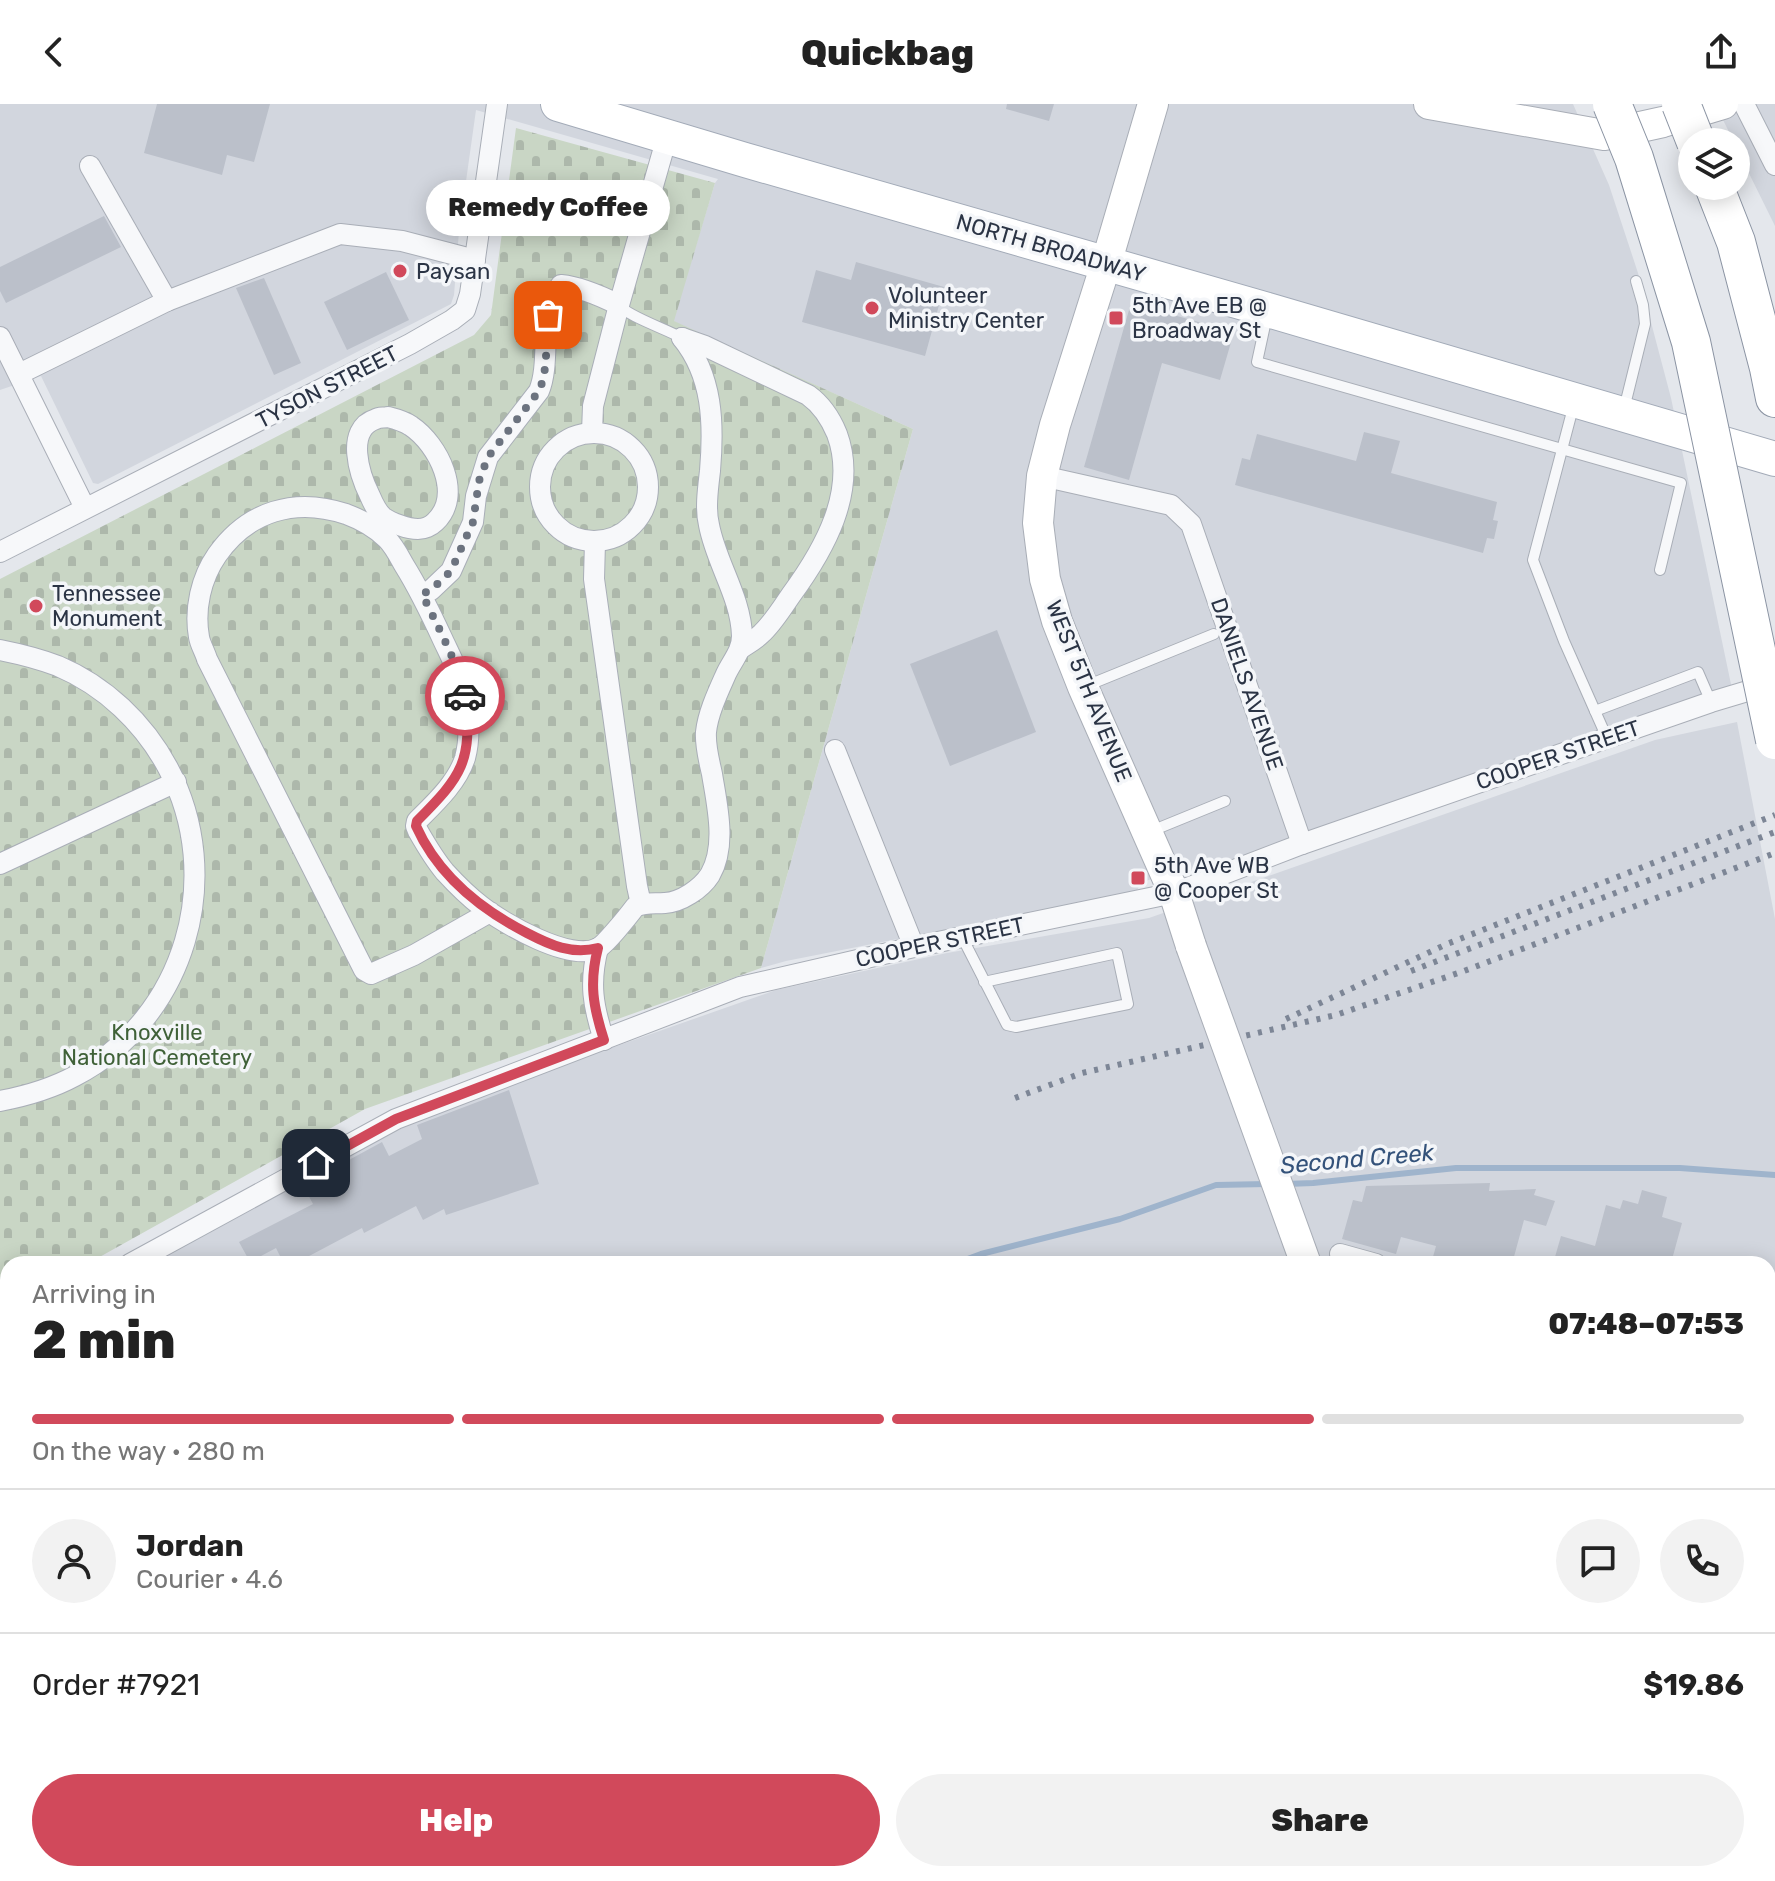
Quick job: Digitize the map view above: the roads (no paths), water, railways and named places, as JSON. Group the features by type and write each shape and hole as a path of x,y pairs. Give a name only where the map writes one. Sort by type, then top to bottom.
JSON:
{"highway":[{"path":"1612,104 1634,158 1691,342 1775,740"},
{"path":"1681,104 1690,128"},
{"path":"1720,200 1736,242 1775,398"}],"main road":[{"name":"NORTH BROADWAY","path":"558,104 1775,459"}],"street":[{"name":"TYSON STREET","path":"0,552 410,344 465,310 470,294 497,104"},
{"name":"WEST 5TH AVENUE","path":"1153,104 1042,476 1038,523 1045,579 1057,621 1083,687 1174,893 1303,1256"},
{"path":"1429,104 1604,135 1723,104"},
{"path":"1744,104 1775,165"},
{"path":"592,432 593,406 667,137"},
{"path":"90,166 167,301"},
{"path":"19,374 167,301 340,234 402,241 475,260"},
{"path":"422,594 431,590 451,571 473,522 479,481 488,457 539,391 544,370 548,315 556,289 568,285 619,305"},
{"path":"0,337 85,508"},
{"path":"682,338 772,377 818,402 831,419 843,456 840,496 826,539 775,617 760,635 740,649"},
{"path":"604,1040 593,998 598,948 635,907 675,901 704,883 713,868 719,827 707,752 707,729 742,638 736,606 708,524 712,427 710,398 699,364 682,338"},
{"path":"490,912 414,955 371,974 364,970 199,638 199,605 213,560 228,540 253,520 268,513 309,506 363,521 379,522 419,529 438,519 445,507 448,485 442,463 424,437 409,424 388,417 376,419 366,424 361,433 357,453 361,476 379,522 422,594 462,681 466,709 467,739 462,767 416,826 445,872 490,912 550,945 576,951 598,948"},
{"path":"592,432 609,434 637,454 645,469 648,486 646,503 639,518 627,531 612,539 595,542 578,540 562,533 550,521 542,506 539,489 541,472 548,456 560,444 592,432"},
{"name":"DANIELS AVENUE","path":"1042,476 1171,505 1191,524 1302,844"},
{"path":"595,542 594,579 641,904"},
{"path":"0,650 59,667 89,682 116,702 140,726 176,782 186,809 195,865 191,921 183,949 158,1000 142,1022 122,1043 76,1076 50,1088 0,1101"},
{"name":"COOPER STREET","path":"145,1256 396,1119 740,987 1174,893 1302,844 1711,702 1775,683"},
{"path":"835,750 914,947"},
{"path":"0,864 176,782"},
{"path":"1340,1254 1347,1256"}],"lane":[{"path":"1622,415 1645,324 1636,281"},
{"path":"619,305 624,313 665,328 682,338"},
{"path":"1268,310 1257,362 1681,483 1660,570"},
{"path":"1575,401 1533,560 1564,641 1607,738"},
{"path":"1083,687 1214,634"},
{"path":"1595,711 1698,672 1711,702"},
{"path":"1148,833 1225,801"},
{"path":"962,937 984,982 1007,1025 1016,1027 1128,1004 1117,953 984,982"}],"waterway":[{"name":"Second Creek","path":"1286,1184 1456,1168 1680,1168 1775,1175"},
{"name":"Second Creek","path":"976,1256 1120,1219 1216,1185 1267,1184"}],"railway":[{"path":"1286,1019 1447,944 1775,815"},
{"path":"1411,971 1775,832"},
{"path":"1015,1098 1082,1073 1336,1015 1464,971 1775,853"}],"place":[{"name":"Paysan","path":"400,271"},
{"name":"Volunteer Ministry Center","path":"872,308"},
{"name":"Remedy Coffee","path":"548,315"},
{"name":"5th Ave EB @ Broadway St","path":"1116,318"},
{"name":"Tennessee Monument","path":"36,606"},
{"name":"5th Ave WB @ Cooper St","path":"1138,878"}],"park label":[{"name":"Knoxville National Cemetery","path":"157,1044"}]}
